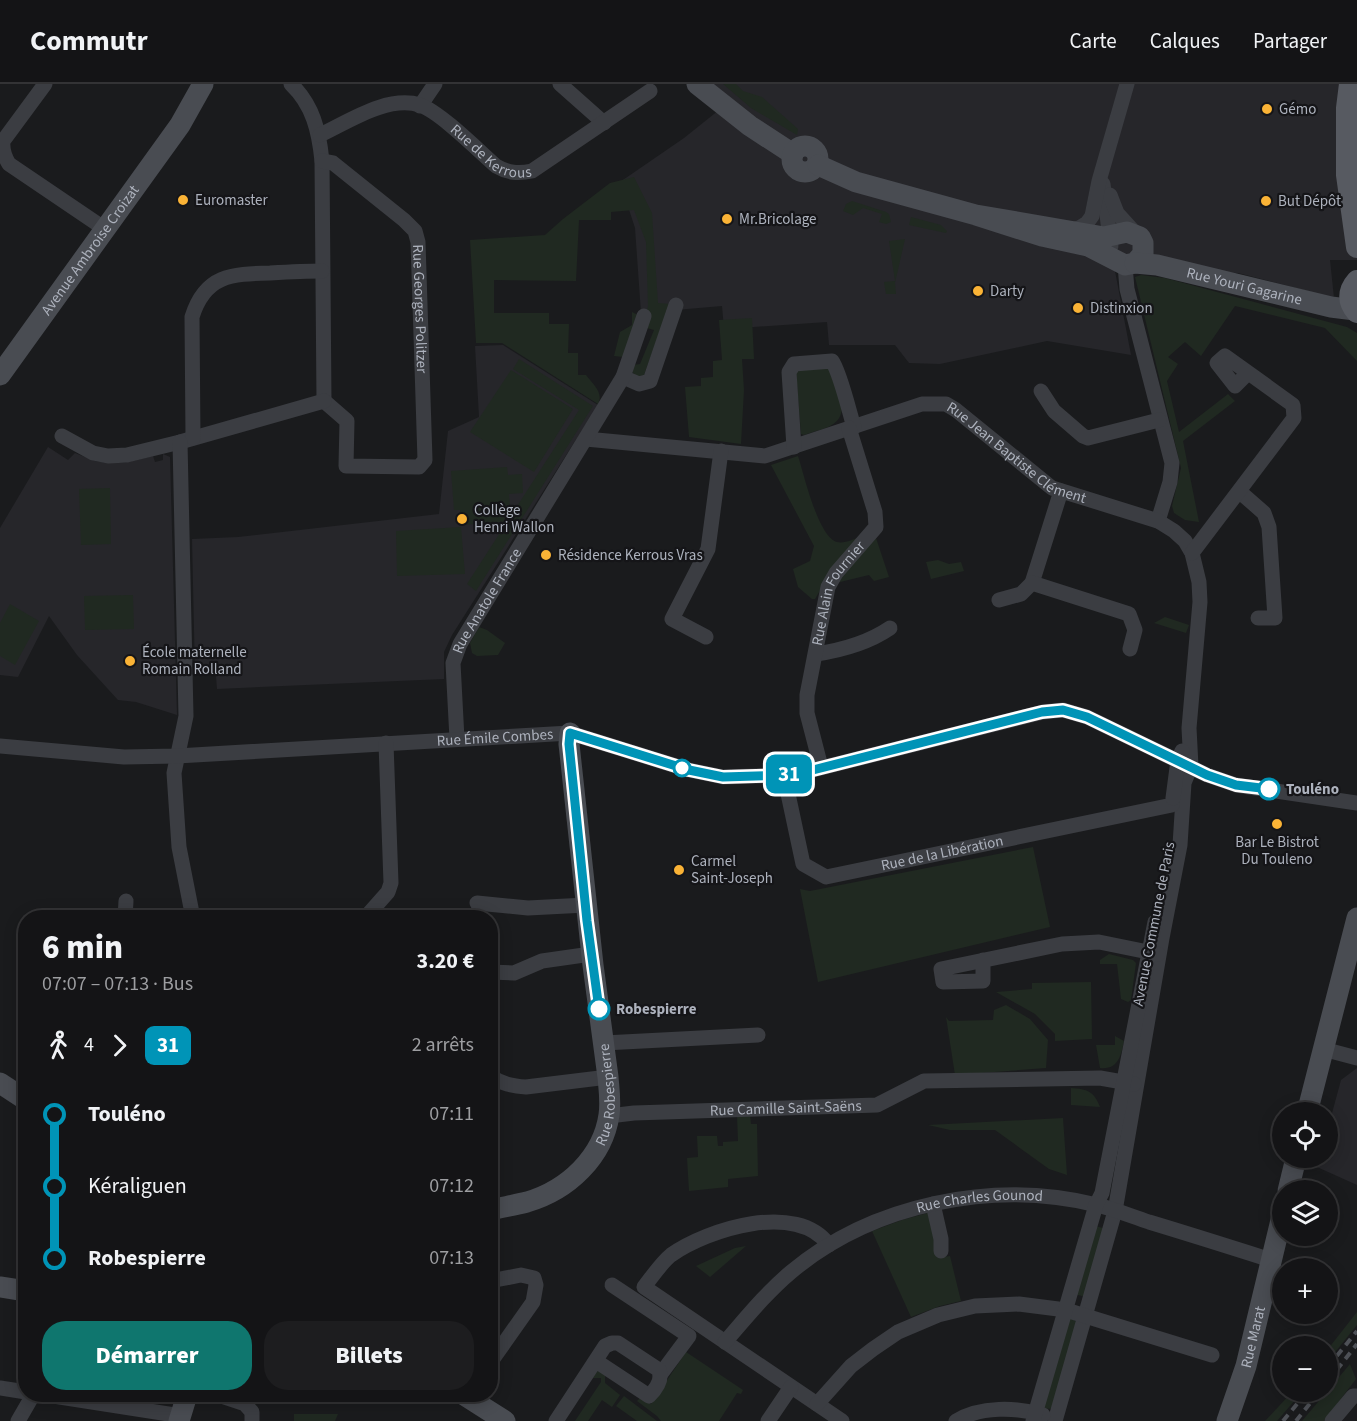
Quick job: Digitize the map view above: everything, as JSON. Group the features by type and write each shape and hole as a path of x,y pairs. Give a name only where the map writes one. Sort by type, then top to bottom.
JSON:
{"main road":[{"path":"1350,84 1347,117 1347,174 1357,247"}],"street":[{"path":"45,84 3,141 4,170 105,229"},
{"path":"62,436 93,453 108,456 127,455 324,401 320,135 303,97 291,84"},
{"path":"320,135 382,107 400,104 420,105 435,84"},
{"path":"560,84 604,123"},
{"path":"697,84 724,105"},
{"path":"706,84 724,105"},
{"path":"1124,248 1103,197 1102,183 1127,84"},
{"name":"Avenue Ambroise Croizat","path":"0,375 180,125 210,88"},
{"name":"Rue de Kerrous","path":"420,105 438,116 496,166 507,172 520,174 532,171 650,92"},
{"name":"Rue Youri Gagarine","path":"724,105 793,154 802,146 812,148 818,155 818,165 856,182 1042,236 1088,246 1160,253 1327,296 1355,299"},
{"name":"Rue Georges Politzer","path":"322,161 333,163 404,220 414,231 418,242 425,460 419,467 346,466 347,421 324,401"},
{"path":"1067,231 1079,228 1092,216 1099,181 1106,163"},
{"path":"1106,163 1106,183 1117,213 1124,248 1127,289 1159,420 1172,463 1172,472 1158,521"},
{"name":"Rue Youri Gagarine","path":"976,215 1104,237 1124,248"},
{"path":"191,910 179,847 174,773 186,716 187,440 192,317 196,304 204,292 228,276 322,271"},
{"path":"623,377 639,384 650,381 676,305"},
{"name":"Rue Anatole France","path":"457,739 453,663 460,644 623,377 644,316"},
{"path":"794,447 789,372 794,364 832,361 837,368 851,427"},
{"path":"1192,553 1294,418 1293,405 1248,373"},
{"path":"1041,391 1054,411 1088,438 1159,420"},
{"name":"Rue Jean Baptiste Clément","path":"586,439 765,456 922,404 946,404 1052,488 1158,521 1185,541 1192,553 1199,582 1200,602 1189,728"},
{"name":"Rue Alain Fournier","path":"821,767 807,712 807,695 828,587 836,573 876,527 875,512 851,427"},
{"path":"706,637 672,619 708,549 721,451"},
{"path":"999,600 1022,594 1032,583 1061,490"},
{"path":"1240,492 1264,513 1269,527 1275,618 1258,618"},
{"path":"1032,583 1129,614 1135,630 1130,649"},
{"path":"816,654 873,640 890,628"},
{"name":"Rue Émile Combes","path":"0,746 124,757 177,756 570,733 689,770 723,777 784,775 805,772 1042,712 1063,710 1087,717 1207,775 1236,785 1357,803"},
{"name":"Avenue Commune de Paris","path":"1058,1420 1115,1211 1131,1083 1171,838 1172,805 1184,763 1189,728"},
{"name":"Rue Robespierre","path":"498,1208 541,1197 573,1177 597,1150 609,1116 608,1077 591,954 569,744 570,733"},
{"path":"372,910 388,892 391,883 386,743"},
{"name":"Avenue Commune de Paris","path":"1154,953 1180,845 1184,763"},
{"name":"Rue de la Libération","path":"784,775 803,864 826,877 1172,805"},
{"path":"125,910 126,901"},
{"path":"477,903 528,908 586,905"},
{"path":"1309,1102 1357,918"},
{"path":"982,960 1062,945 1099,942 1154,953"},
{"path":"498,972 514,973 542,961 591,954"},
{"path":"604,1042 758,1035"},
{"path":"1323,1049 1357,1058"},
{"path":"498,1081 512,1086 526,1087 608,1077"},
{"name":"Rue Camille Saint-Saëns","path":"609,1116 634,1113 877,1105 924,1081 1100,1078 1131,1083"},
{"path":"0,1083 18,1095"},
{"name":"Avenue Commune de Paris","path":"1034,1417 1096,1205 1102,1193 1131,1083"},
{"name":"Rue Charles Gounod","path":"725,1342 770,1290 810,1257 880,1219 933,1204 988,1196 1037,1197 1096,1205 1271,1260"},
{"path":"933,1204 941,1239 941,1251"},
{"path":"829,1245 824,1238 806,1225 773,1222 741,1225 695,1240 669,1257 644,1287 842,1421"},
{"name":"Rue Marat","path":"1227,1421 1245,1366 1274,1246"},
{"path":"498,1279 521,1275 534,1278 536,1285 533,1302 498,1352"},
{"path":"596,1361 649,1396 655,1390 660,1375 689,1336 612,1286"},
{"path":"0,1287 18,1290"},
{"path":"817,1404 851,1366 898,1332 938,1315 975,1306 1019,1304 1066,1310 1212,1355"},
{"path":"556,1421 605,1346 618,1343 658,1370 660,1375"},
{"path":"768,1421 792,1387"},
{"path":"0,1388 18,1391"},
{"path":"1332,1421 1353,1396 1357,1396"},
{"path":"18,1421 29,1402"},
{"path":"87,1402 180,1418 185,1402"},
{"path":"239,1402 245,1404 252,1412 252,1421"},
{"path":"456,1402 484,1421"},
{"path":"475,1402 504,1421"},
{"path":"956,1421 993,1410 1027,1410 1034,1417 1058,1420"}],"shaded area":[{"path":"707,84 1357,84 1357,260 1330,260 1334,298 1238,273 1115,271 1131,355 1047,341 940,364 909,363 895,345 829,345 827,322 724,329 722,306 641,313 635,228 620,182 684,138 724,106"},
{"path":"723,84 736,84 743,91 762,97 798,129 797,135 751,108"},
{"path":"634,177 652,213 658,303 670,304 644,375 638,377 632,372 633,365 640,364 654,330 643,327 648,306 646,242 634,210 611,212 611,220 579,220 576,281 494,280 494,313 549,313 549,324 569,324 568,353 578,353 578,375 586,375 599,392 598,404 502,343 476,343 470,240 545,235 610,183"},
{"path":"852,201 886,212 891,222 886,224 879,222 882,214 863,208 853,215 843,211 846,204"},
{"path":"911,217 941,225 947,231 946,233 909,225"},
{"path":"905,239 895,283 896,294 886,294 884,282 895,281 889,241"},
{"path":"1141,275 1165,278 1347,327 1357,333 1357,361 1325,328 1235,306 1201,356 1185,342 1168,357 1178,364 1167,381 1179,432 1228,394 1235,401 1183,441 1199,522 1185,520 1174,513 1172,506 1181,468 1135,277"},
{"path":"632,312 638,315 623,357 614,356 620,332 632,325"},
{"path":"752,318 754,359 742,359 744,390 741,444 689,437 685,387 701,386 701,378 713,377 713,361 722,360 719,320"},
{"name":"Collège Henri Wallon","path":"503,345 598,405 452,635 444,652 444,679 217,689 216,676 212,674 195,675 192,539 238,537 439,514 448,431 479,417 475,346"},
{"path":"519,359 593,406 476,591 467,584 579,410 513,369"},
{"path":"831,368 842,409 840,415 828,427 801,434 796,373 800,370"},
{"path":"511,370 573,409 534,472 470,432"},
{"path":"48,447 68,460 75,453 95,461 109,463 124,463 153,456 155,462 163,460 163,454 170,457 177,715 136,702 118,700 77,655 49,616 18,677 0,675 0,528"},
{"path":"798,456 818,517 830,538 840,542 860,537 832,570 815,599 798,587 793,569 810,561 814,546 771,465"},
{"path":"507,467 508,475 522,474 523,493 509,494 510,506 504,507 505,522 461,525 460,510 454,510 451,471"},
{"path":"110,488 111,544 81,545 79,489"},
{"path":"461,527 465,574 397,576 396,531"},
{"path":"876,538 889,577 874,581 869,575 836,583"},
{"path":"938,560 949,564 961,562 964,571 931,579 926,562"},
{"path":"133,595 134,629 85,630 84,596"},
{"path":"10,604 39,621 15,665 0,656 0,623"},
{"path":"1165,617 1189,625 1186,633 1154,623"},
{"path":"479,627 505,643 498,655 477,656 472,653 470,643"},
{"path":"1033,847 1050,927 818,982 800,889 810,891"},
{"path":"1109,954 1133,960 1136,963 1131,1000 1128,1002 1121,999 1117,964 1100,964 1100,960"},
{"path":"1091,982 1092,1039 1055,1041 1055,1034 1035,1014 996,992 1032,989 1032,983"},
{"path":"1006,1005 1030,1019 1048,1040 1046,1068 955,1075 946,1017 949,1021 993,1020 994,1010"},
{"path":"1115,1036 1124,1041 1120,1057 1111,1067 1100,1068 1096,1045 1115,1045"},
{"path":"1357,1068 1357,1185 1319,1168 1338,1168 1338,1102 1335,1102 1341,1080"},
{"path":"1071,1088 1089,1092 1095,1097 1100,1107 1071,1105"},
{"path":"750,1115 751,1124 757,1124 758,1176 728,1179 728,1187 689,1191 687,1158 698,1157 697,1136 717,1136 718,1146 723,1146 723,1142 738,1141 737,1116"},
{"path":"1063,1118 1067,1175 1049,1169 995,1130 950,1130 928,1125"},
{"path":"931,1212 938,1258 950,1256 961,1301 911,1317 872,1231"},
{"path":"1095,1226 1107,1229 1086,1297 1074,1294"},
{"path":"746,1246 710,1277 696,1266 735,1248"},
{"path":"1357,1312 1357,1325 1338,1349 1338,1336"},
{"path":"1070,1318 1079,1323 1054,1406 1050,1409 1045,1408 1042,1403"},
{"path":"686,1352 743,1390 741,1394 737,1393 719,1421 661,1421 637,1401 640,1398 651,1404"},
{"path":"1350,1364 1356,1379 1324,1421 1302,1421 1318,1402 1338,1402 1338,1378"},
{"path":"600,1369 605,1372 605,1383 620,1395 612,1407 602,1400 588,1421 575,1421 601,1382 601,1378 590,1378"},
{"path":"624,1396 657,1421 637,1421 616,1406"},
{"path":"1283,1402 1293,1402 1277,1421 1265,1421"},
{"path":"294,1414 338,1414 335,1421 294,1421"}],"railway":[{"path":"1338,1355 1357,1331"},
{"path":"1338,1368 1357,1344"},
{"path":"1283,1421 1299,1402"},
{"path":"1296,1421 1311,1402"}],"bus line":[{"name":"31","path":"599,1009 592,965 569,744 570,733 689,770 723,777 784,775 805,772 1042,712 1063,710 1087,717 1207,775 1236,785 1269,789"}],"place":[{"name":"Gémo","path":"1267,109"},
{"name":"Euromaster","path":"183,200"},
{"name":"But Dépôt","path":"1266,201"},
{"name":"Mr.Bricolage","path":"727,219"},
{"name":"Darty","path":"978,291"},
{"name":"Distinxion","path":"1078,308"},
{"name":"Collège Henri Wallon","path":"462,519"},
{"name":"Résidence Kerrous Vras","path":"546,555"},
{"name":"École maternelle Romain Rolland","path":"130,661"},
{"name":"Touléno","path":"1269,789"},
{"name":"Bar Le Bistrot Du Touleno","path":"1277,824"},
{"name":"Carmel Saint-Joseph","path":"679,870"},
{"name":"Robespierre","path":"599,1009"}]}
